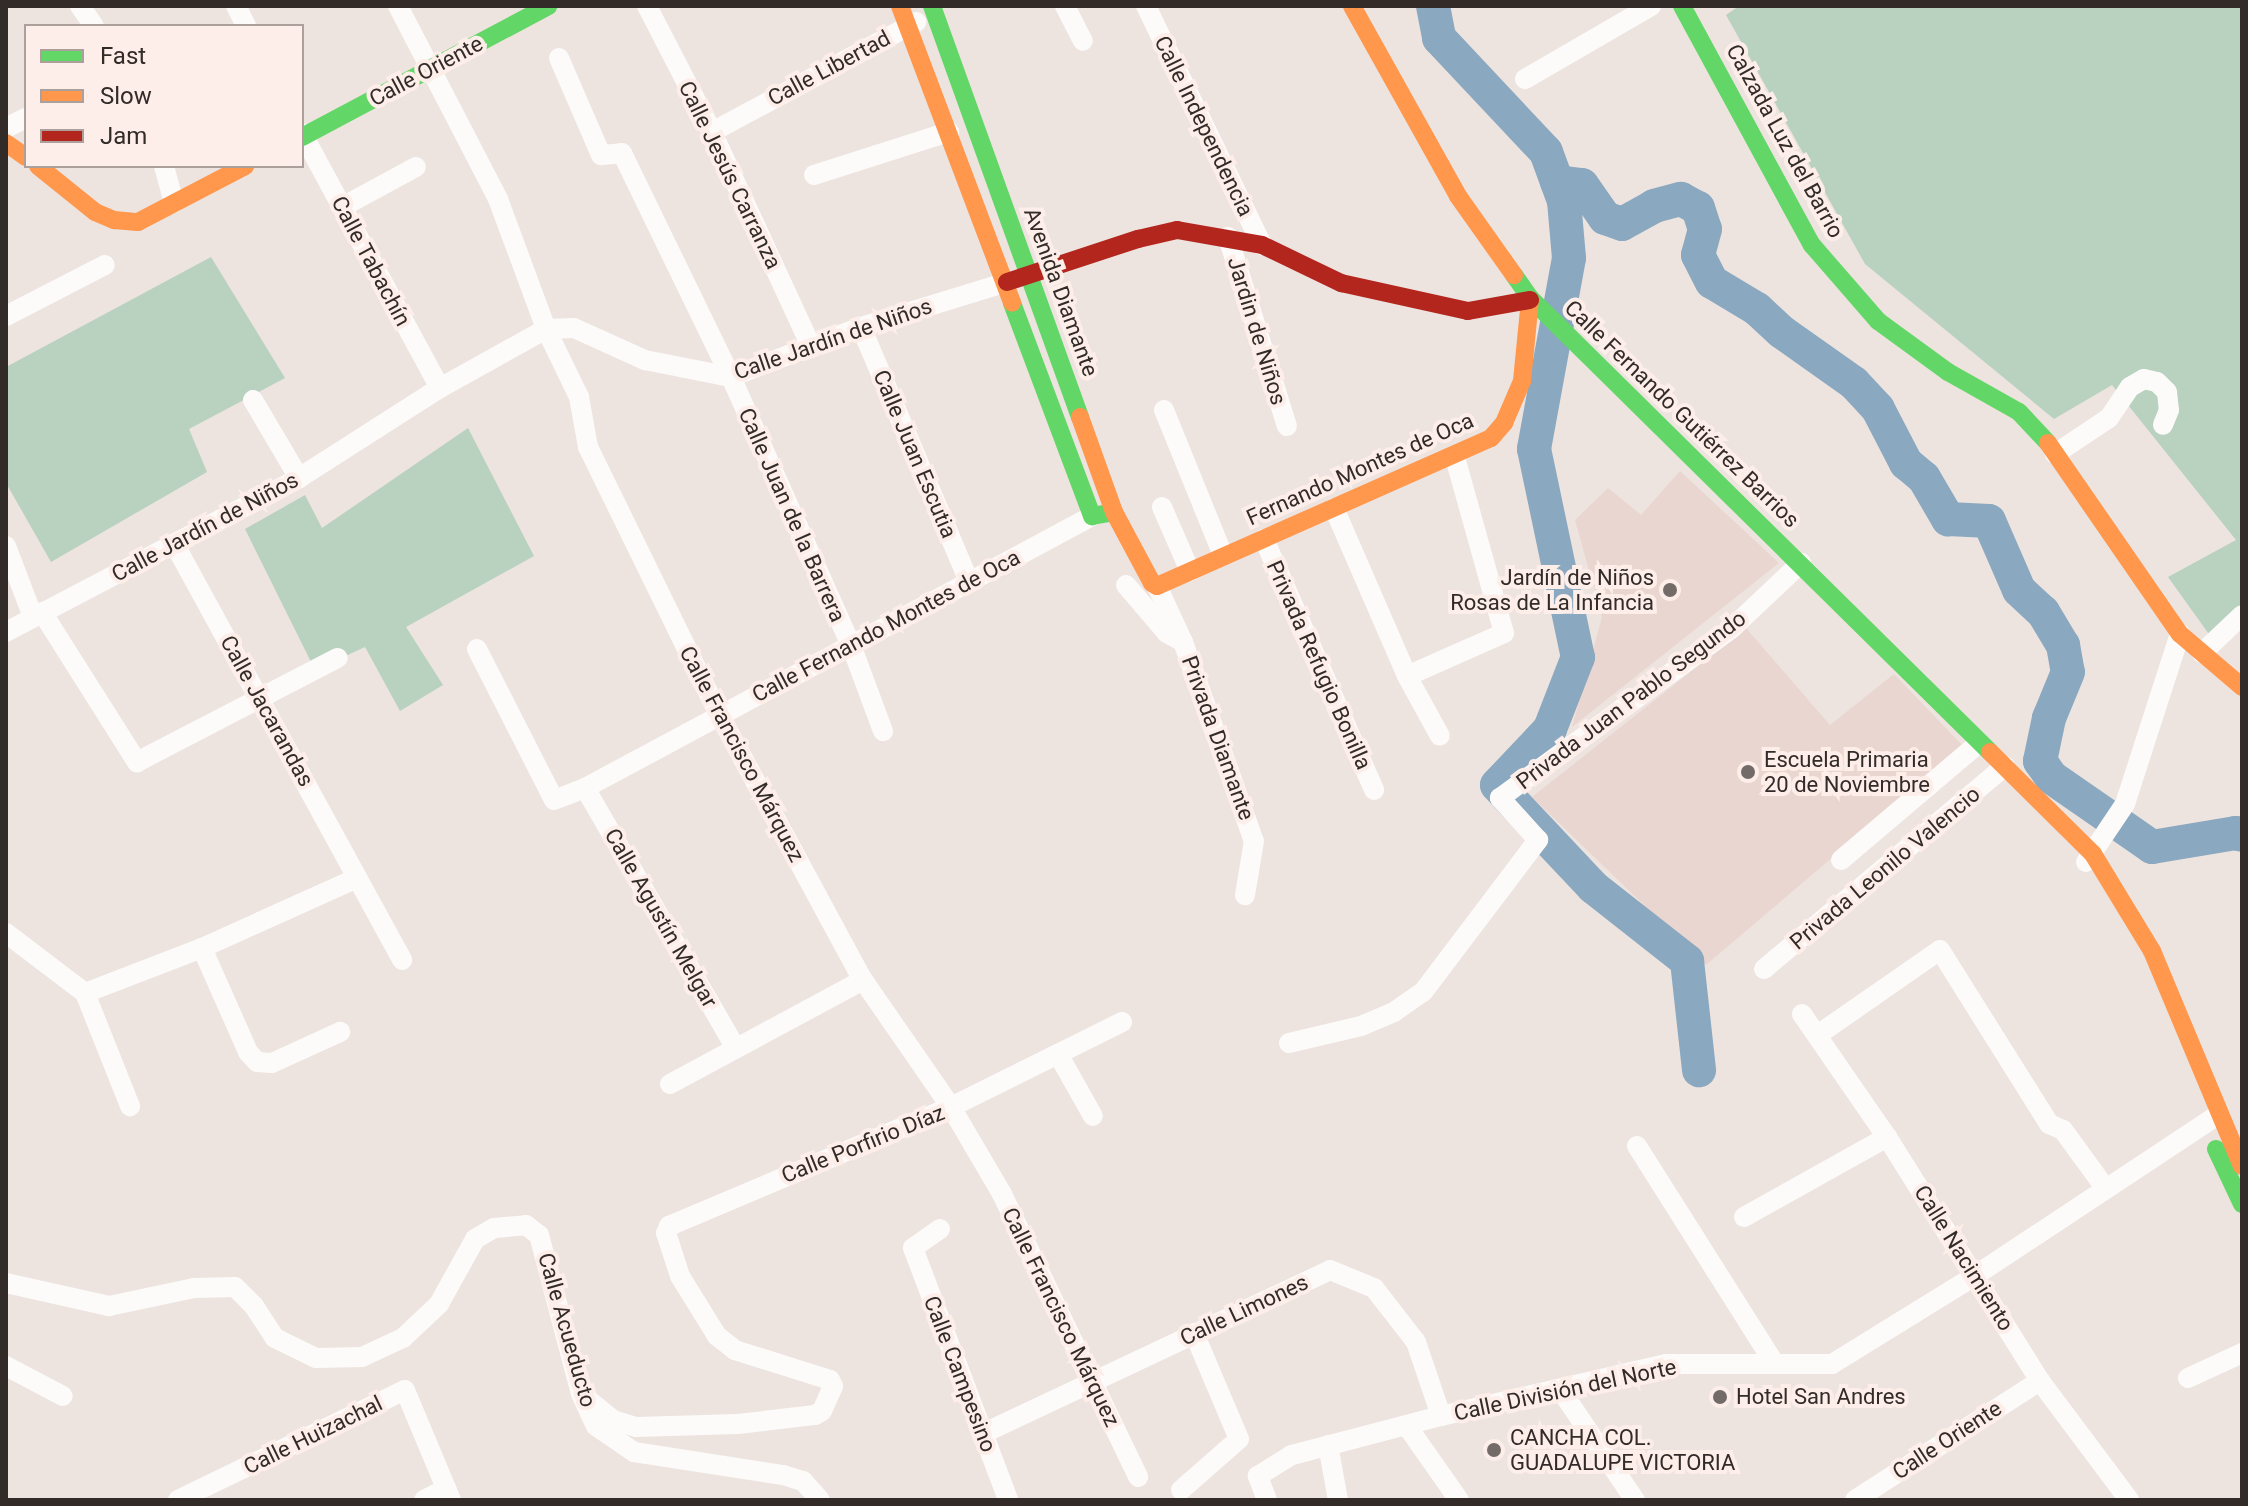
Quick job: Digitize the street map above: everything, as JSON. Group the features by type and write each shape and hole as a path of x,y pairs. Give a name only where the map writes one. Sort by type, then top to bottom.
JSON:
{"main road":[{"name":"Calle Oriente","path":"304,134 548,6"},
{"path":"900,6 1007,282 1092,516"},
{"name":"Calle Fernando Gutiérrez Barrios","path":"1352,6 1458,196 1530,298 2005,766 2089,859 2152,951 2242,1204"},
{"name":"Calzada Luz del Barrio","path":"1682,6 1812,245 1878,321 1948,372 2019,412 2055,454 2180,634 2242,687"},
{"name":"Avenida Diamante","path":"938,8 1114,512 1157,586"},
{"path":"6,143 24,156"},
{"path":"40,168 95,212 114,220 138,222 241,168"},
{"name":"Calle Jardín de Niños","path":"1007,282 1138,239 1177,230 1262,245 1341,283 1468,311 1530,298"},
{"name":"Fernando Montes de Oca","path":"1157,586 1455,457 1491,438 1504,423 1522,381 1530,298"},
{"name":"Calle Fernando Montes de Oca","path":"1092,516 1114,512"},
{"name":"Calle Fernando Gutiérrez Barrios","path":"2212,1120 2242,1166"}],"street":[{"path":"80,6 93,24"},
{"path":"236,6 245,24"},
{"name":"Calle Francisco Márquez","path":"398,6 498,199 546,329 579,397 588,447 720,716 863,980 951,1107 1002,1194 1138,1477"},
{"name":"Calle Jesús Carranza","path":"647,6 712,132 811,346"},
{"path":"1065,6 1083,41"},
{"name":"Calle Independencia","path":"1146,6 1262,245"},
{"path":"1525,79 1651,6"},
{"name":"Calle Libertad","path":"712,132 938,8"},
{"name":"Calle Juan de la Barrera","path":"559,58 601,155 622,153 731,377 851,645 883,731"},
{"path":"6,128 24,119"},
{"path":"814,175 949,132"},
{"name":"Calle Tabachín","path":"304,139 440,388"},
{"path":"342,207 416,167"},
{"path":"165,168 174,203"},
{"name":"Jardin de Niños","path":"1228,237 1287,426"},
{"path":"6,316 105,265"},
{"name":"Calle Jardín de Niños","path":"6,632 299,478 440,388 546,329 574,328 645,360 731,377 861,327 1007,282"},
{"name":"Calle Juan Escutia","path":"861,327 969,581"},
{"path":"2055,454 2109,418 2130,387 2144,379 2157,382 2167,392 2169,410 2163,425"},
{"path":"253,400 299,478"},
{"path":"1164,410 1223,555"},
{"path":"1407,676 1504,633 1455,457"},
{"path":"1162,507 1190,571"},
{"path":"1334,508 1407,676 1440,736"},
{"name":"Calle Fernando Montes de Oca","path":"477,649 554,800 585,788 1092,516"},
{"name":"Privada Refugio Bonilla","path":"1264,539 1374,790"},
{"name":"Calle Jacarandas","path":"175,545 402,960"},
{"path":"6,546 38,614 137,762 338,658"},
{"name":"Privada Juan Pablo Segundo","path":"1289,1043 1361,1026 1394,1012 1423,992 1538,840 1500,798 1732,628 1801,563"},
{"path":"1126,585 1167,633 1183,642"},
{"name":"Privada Diamante","path":"1157,586 1183,642 1254,841 1245,895"},
{"path":"2202,653 2242,615"},
{"path":"2089,859 2125,804 2180,634"},
{"path":"1841,860 1979,743"},
{"name":"Privada Leonilo Valencio","path":"1764,969 2005,766"},
{"name":"Calle Agustín Melgar","path":"585,788 736,1048"},
{"path":"85,993 202,948 357,878"},
{"path":"6,933 85,993 130,1106"},
{"path":"202,948 248,1052 257,1062 272,1063 340,1032"},
{"path":"1819,1034 1940,950 2049,1124 2063,1130 2106,1189"},
{"path":"670,1084 863,980"},
{"name":"Calle Nacimiento","path":"1802,1014 1819,1034 1887,1137 2040,1381 2129,1500"},
{"name":"Calle Porfirio Díaz","path":"581,1394 613,1420 636,1427 738,1424 815,1415 828,1402 832,1383 735,1350 717,1336 680,1276 667,1229 674,1222 951,1107 1122,1022"},
{"path":"1058,1054 1093,1116"},
{"name":"Calle División del Norte","path":"1267,1500 1258,1476 1292,1455 1441,1416 1666,1364 1832,1364 1976,1275 2212,1120"},
{"path":"1744,1217 1887,1137"},
{"path":"1637,1146 1775,1364"},
{"name":"Calle Acueducto","path":"6,1283 109,1306 194,1288 235,1287 254,1306 275,1338 316,1358 362,1357 403,1338 439,1304 475,1239 494,1228 526,1225 539,1235 581,1394 596,1426 634,1452 783,1475 803,1481 820,1500"},
{"name":"Calle Campesino","path":"940,1229 913,1248 1008,1500"},
{"name":"Calle Limones","path":"982,1434 1330,1270 1374,1288 1416,1342 1441,1416"},
{"path":"1181,1490 1239,1439 1194,1333"},
{"path":"2188,1378 2242,1353"},
{"path":"6,1366 63,1396"},
{"name":"Calle Oriente","path":"1855,1500 2040,1381"},
{"path":"1560,1389 1635,1500"},
{"name":"Calle Huizachal","path":"178,1500 405,1390 448,1494"},
{"path":"1407,1426 1459,1500"},
{"path":"1328,1445 1338,1500"},
{"path":"424,1500 448,1494"}],"shaded area":[{"name":"Jardín de Niños Rosas de La Infancia","path":"1680,471 1779,563 1572,727 1602,617 1575,520 1608,488 1641,515"},
{"name":"Escuela Primaria 20 de Noviembre","path":"1746,628 1830,725 1894,674 1963,746 1706,965 1532,797"}],"green space":[{"path":"1739,6 2242,6 2242,613 2211,637 2168,577 2236,540 2112,385 2054,419 1865,264 1726,15"},
{"path":"211,257 285,378 189,429 207,472 51,562 6,483 6,367"},
{"path":"468,428 534,556 406,627 443,685 400,711 365,647 315,670 245,529 305,495 322,528"}],"waterway":[{"path":"1433,6 1439,38 1546,152 1564,201 1569,258 1534,449 1578,657 1550,729 1497,785 1593,887 1687,961 1699,1070"},
{"path":"1557,182 1582,185 1605,218 1622,224 1654,206 1681,199 1698,208 1705,229 1698,255 1712,282 1757,309 1782,332 1854,383 1878,409 1906,463 1924,478 1948,519 1989,521 2019,590 2043,612 2063,645 2068,672 2049,718 2040,761 2051,777 2152,847 2236,833 2242,835"}],"traffic: fast":[{"path":"304,136 548,6"},
{"path":"932,6 1080,417"},
{"path":"1682,6 1812,245 1878,321 1948,372 2019,412 2048,443"},
{"path":"1514,275 1530,298 1990,752"},
{"path":"1012,303 1092,516 1114,512"},
{"path":"2216,1149 2242,1204"}],"traffic: slow":[{"path":"900,6 1012,303"},
{"path":"1352,6 1458,196 1514,275"},
{"path":"6,143 24,156"},
{"path":"40,168 95,212 114,220 138,222 241,168"},
{"path":"1080,417 1114,512 1152,583 1157,586 1491,438 1504,423 1522,381 1530,300"},
{"path":"2048,443 2180,634 2242,687"},
{"path":"1990,752 2093,854 2152,951 2242,1166"}],"traffic: jam":[{"path":"1007,282 1138,239 1177,230 1262,245 1341,283 1468,311 1530,300"}],"place":[{"name":"Jardín de Niños Rosas de La Infancia","path":"1670,590"},
{"name":"Escuela Primaria 20 de Noviembre","path":"1748,772"},
{"name":"Hotel San Andres","path":"1720,1397"},
{"name":"CANCHA COL. GUADALUPE VICTORIA","path":"1494,1450"}]}
